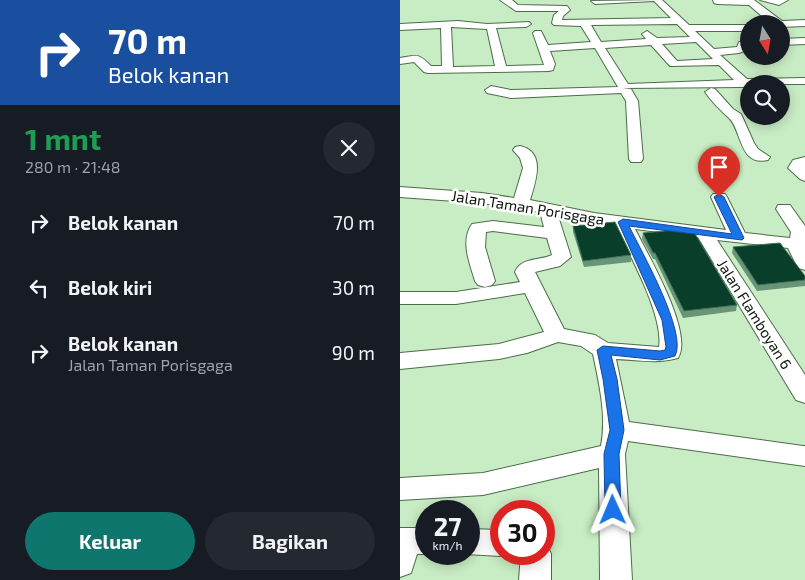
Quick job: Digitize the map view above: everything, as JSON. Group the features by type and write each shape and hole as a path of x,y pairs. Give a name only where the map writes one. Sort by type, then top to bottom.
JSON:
{"street":[{"path":"504,0 512,3 520,13 515,24"},
{"path":"595,4 650,0"},
{"path":"657,0 714,52 740,81"},
{"path":"717,0 729,0"},
{"path":"717,0 750,2 767,15"},
{"path":"764,0 779,2 784,0"},
{"path":"595,4 619,10"},
{"path":"595,4 590,22 585,26 632,101 636,159"},
{"path":"516,8 564,8 566,10 560,15 557,23 636,21 740,27"},
{"path":"649,10 669,10"},
{"path":"636,21 674,64 724,62"},
{"path":"790,23 805,24"},
{"path":"400,27 458,24 489,26 526,24"},
{"path":"446,26 448,69"},
{"path":"489,26 492,28 497,69 490,90 511,94 625,88 740,88"},
{"path":"400,61 417,58 428,70 549,68 551,67 545,48 538,34"},
{"path":"545,48 700,39"},
{"path":"790,42 805,41"},
{"path":"714,52 740,49"},
{"path":"790,83 805,81"},
{"path":"790,87 805,86"},
{"path":"625,88 710,91 740,88"},
{"path":"790,91 805,90"},
{"path":"710,91 728,112 736,117 747,144 754,152 763,157"},
{"path":"520,150 530,159 532,169 520,204"},
{"path":"805,161 798,163 796,168 805,176"},
{"name":"Jalan Taman Porisgaga","path":"400,192 450,195 520,204 623,222 739,238 801,244"},
{"path":"719,197 739,238"},
{"path":"546,208 562,257 556,262 527,268 525,272 556,335"},
{"path":"784,209 800,232 801,244 797,251 805,264"},
{"path":"400,361 515,349 542,342 556,335 587,340 603,350 660,355 670,353 672,347 668,320 623,222"},
{"path":"485,281 477,251 476,233 478,228 493,226 554,233"},
{"name":"Jalan Flamboyan 6","path":"704,233 805,394"},
{"path":"405,299 456,298 531,286"},
{"path":"603,350 610,379 614,442 616,580"},
{"path":"400,489 482,484 614,442 804,457"},
{"path":"535,580 536,565"}],"building":[{"path":"615,222 631,255 583,261 573,226"},
{"path":"675,230 694,232 737,305 684,311 643,233"},
{"path":"780,243 805,276 805,280 758,285 733,247"}],"route":[{"path":"613,510 612,454 617,430 610,379 603,350 660,355 670,353 672,347 668,320 623,222 739,238 719,197"}]}
